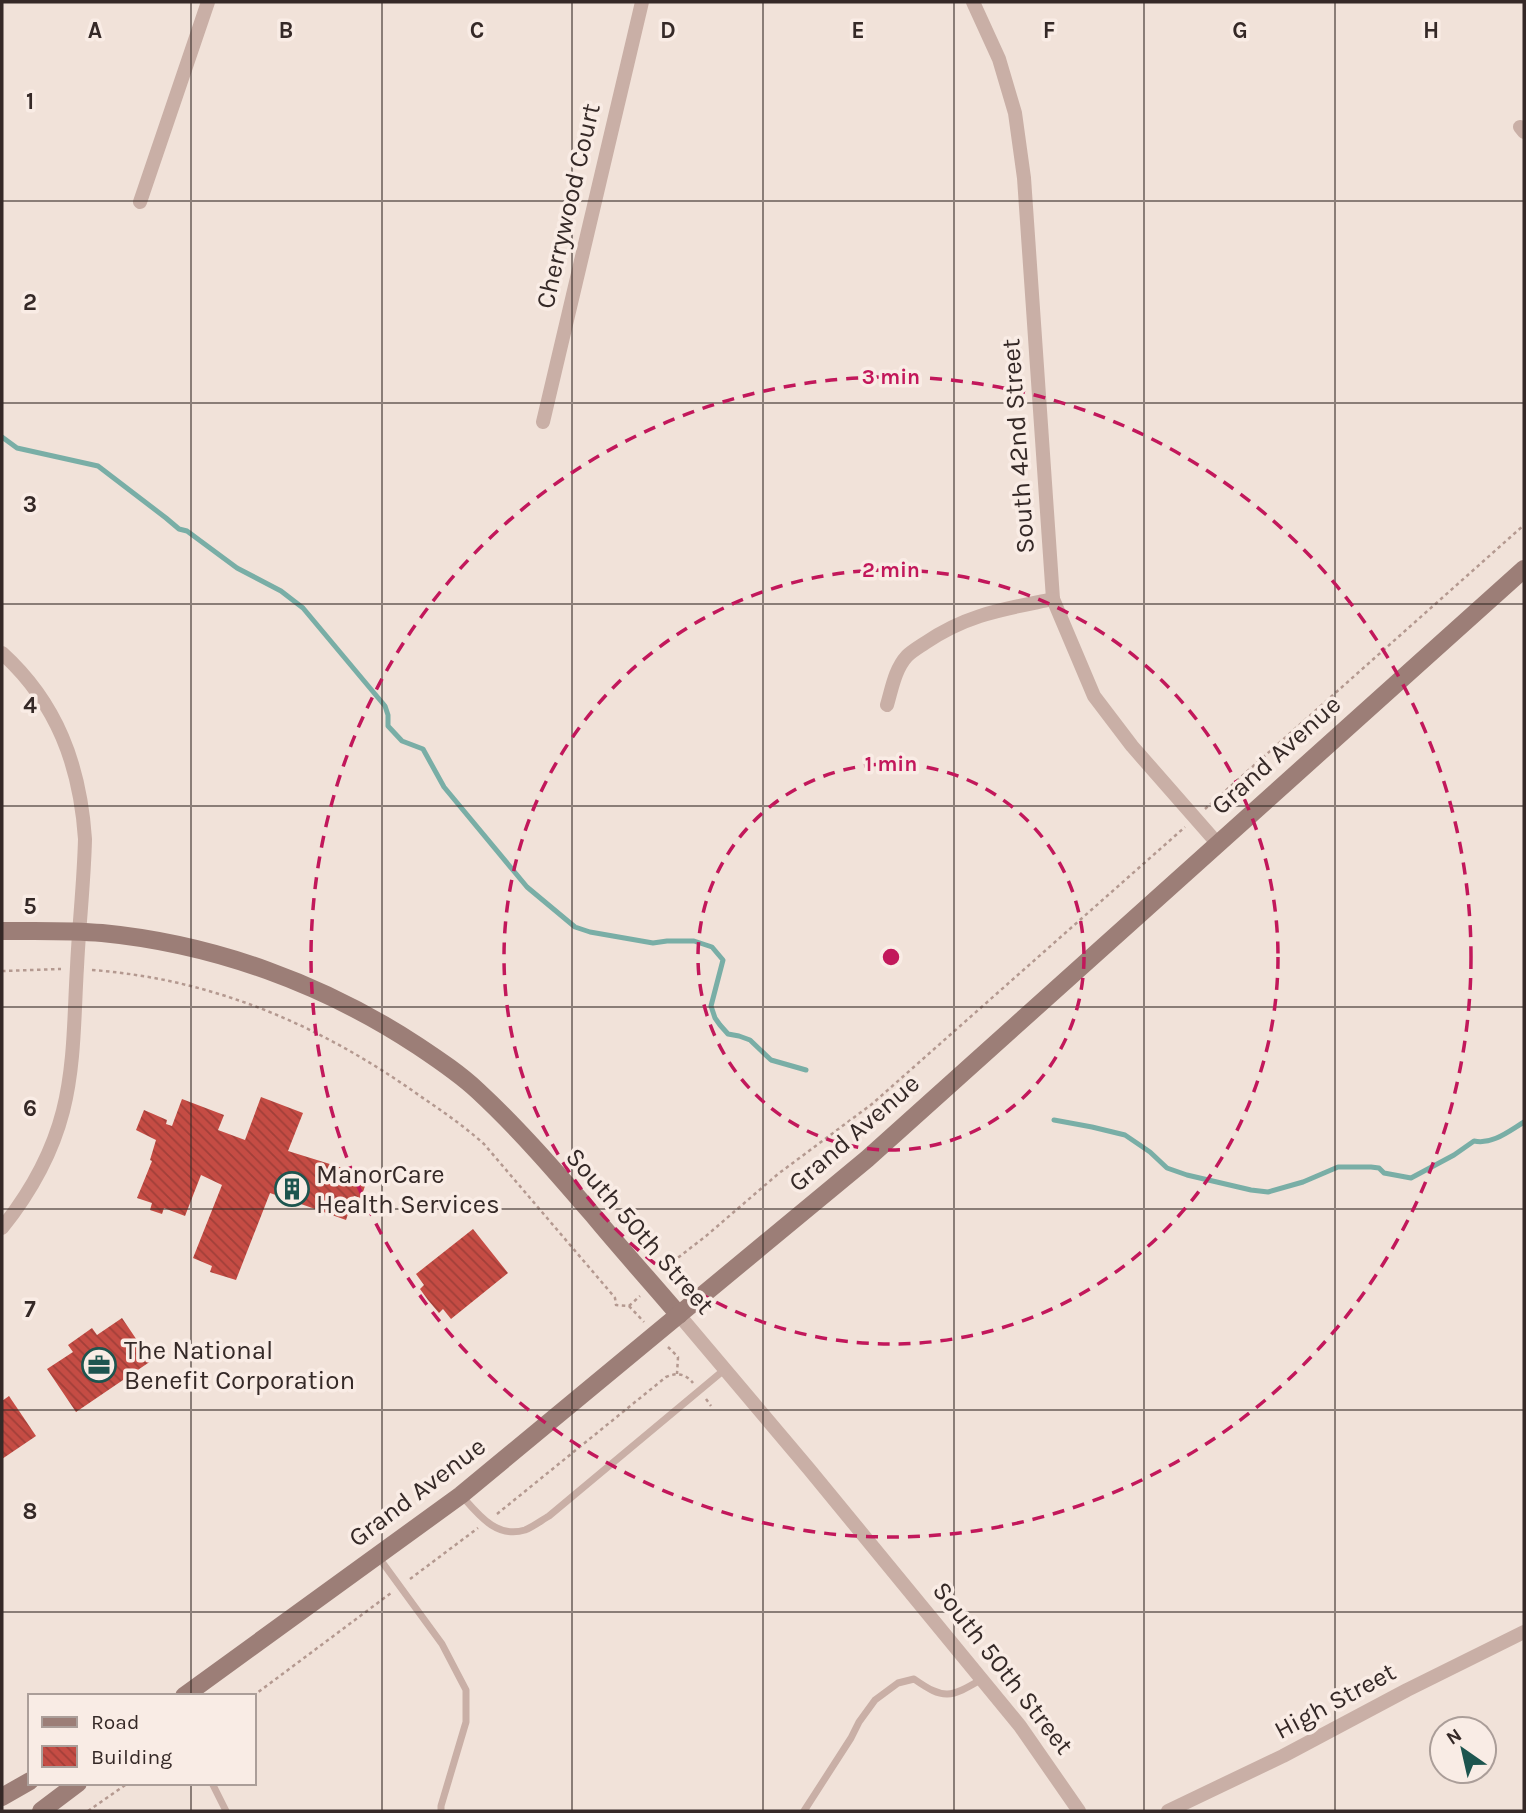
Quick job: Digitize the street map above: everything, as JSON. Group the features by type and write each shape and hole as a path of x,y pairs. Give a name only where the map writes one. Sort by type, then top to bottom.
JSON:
{"main road":[{"name":"Grand Avenue","path":"187,1694 461,1494 867,1159 1524,569"},
{"name":"South 50th Street","path":"2,931 79,931 152,940 200,950 300,982 393,1029 477,1090 542,1157 680,1315"},
{"path":"2,1797 28,1782"},
{"path":"41,1811 75,1785"}],"street":[{"path":"140,202 208,2"},
{"name":"Cherrywood Court","path":"543,422 642,2"},
{"name":"South 42nd Street","path":"973,2 999,59 1015,113 1024,178 1053,599 1094,696 1132,746 1217,843"},
{"path":"887,705 895,674 908,655 934,637 966,620 1053,599"},
{"path":"2,653 14,663 35,690 67,746 83,807 85,839 71,1056 63,1111 52,1145 37,1177 19,1207 2,1228"},
{"name":"South 50th Street","path":"680,1315 1020,1726 1079,1811"},
{"name":"High Street","path":"1168,1811 1283,1756 1524,1632"}],"lane":[{"path":"461,1494 485,1522 505,1533 525,1530 549,1516 725,1369"},
{"path":"377,1555 442,1644 466,1690 466,1722 441,1811"},
{"path":"804,1811 875,1700 898,1683 914,1679 936,1694 952,1694 982,1679"},
{"path":"213,1785 226,1811"}],"path":[{"path":"673,1268 675,1260 778,1174 872,1104 1524,525"},
{"path":"2,971 65,969"},
{"path":"89,969 178,983 227,996 284,1017 345,1047 388,1073 484,1144 611,1293 616,1305 629,1306"},
{"path":"256,1694 485,1522 666,1377 677,1374 678,1357"},
{"path":"88,1811 125,1785"}],"building":[{"name":"ManorCare Health Services","path":"261,1097 303,1113 288,1151 362,1174 358,1184 365,1186 361,1198 354,1196 346,1220 270,1193 236,1280 210,1272 212,1266 193,1258 222,1185 201,1175 185,1216 164,1208 162,1214 150,1210 152,1203 137,1198 152,1161 150,1160 156,1140 136,1130 144,1110 167,1120 166,1124 172,1126 182,1099 224,1115 218,1130 245,1140"},
{"path":"473,1229 508,1273 451,1319 443,1309 439,1313 428,1300 420,1289 424,1285 416,1274"},
{"name":"The National Benefit Corporation","path":"122,1318 151,1361 76,1412 47,1369 73,1352 68,1345 92,1328 97,1335"},
{"path":"9,1396 36,1436 2,1459 2,1401"}],"waterway":[{"path":"2,437 17,448 98,466 179,529 187,531 237,568 281,591 303,608 385,706 388,726 402,741 423,749 444,787 527,887 575,927 590,932 653,943 694,941 712,947 723,960 711,1006 720,1025 728,1034 750,1040 771,1060 806,1070"},
{"path":"1054,1120 1125,1135 1167,1168 1187,1175 1268,1192 1303,1182 1338,1167 1379,1168 1384,1173 1411,1178 1474,1141 1494,1139 1524,1122"}],"place":[{"name":"ManorCare Health Services","path":"292,1189"},
{"name":"The National Benefit Corporation","path":"99,1365"}]}
